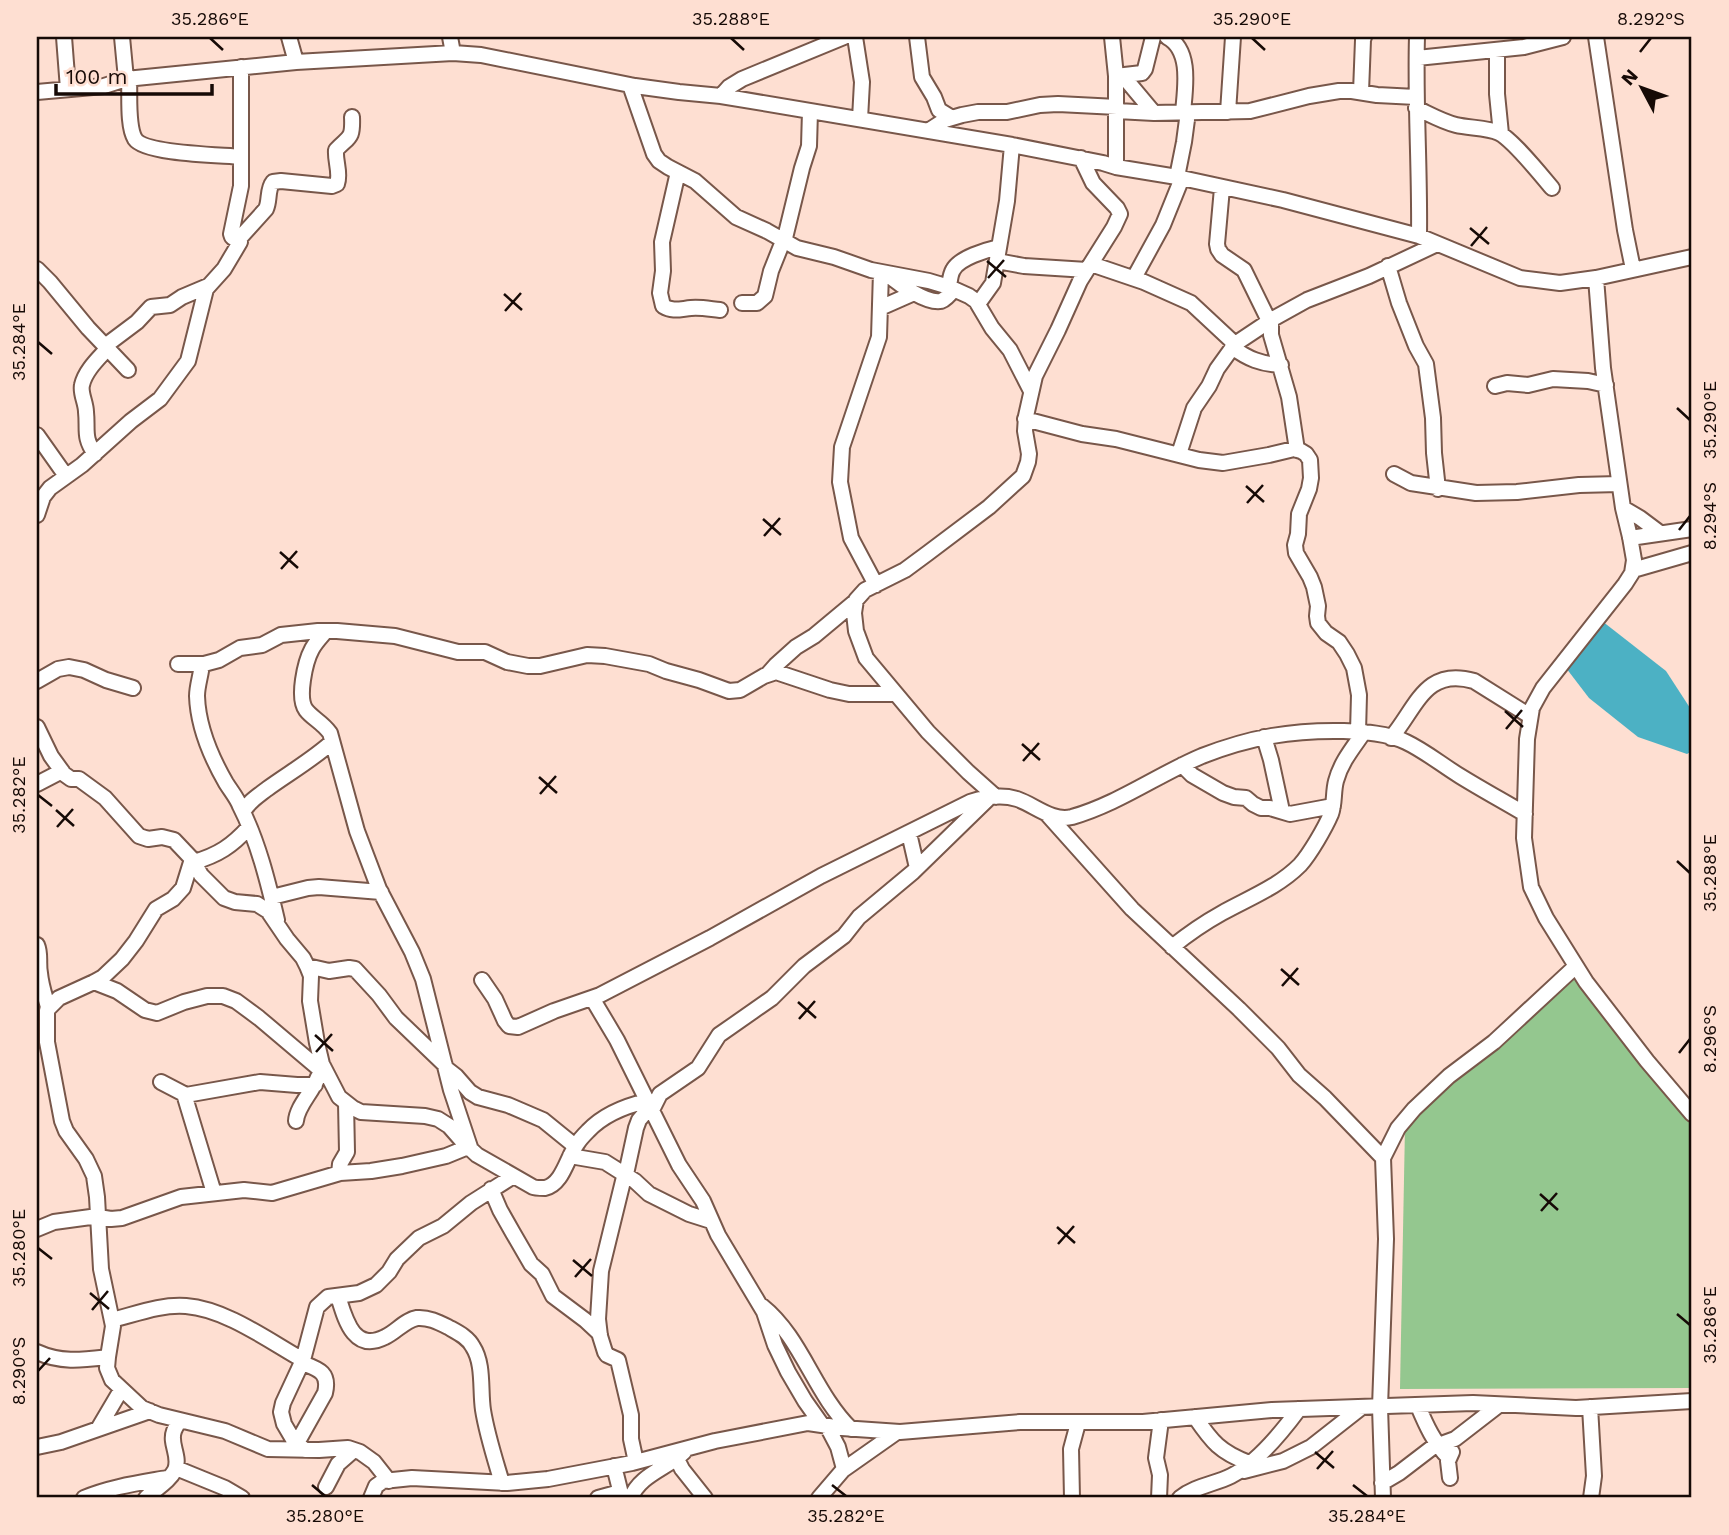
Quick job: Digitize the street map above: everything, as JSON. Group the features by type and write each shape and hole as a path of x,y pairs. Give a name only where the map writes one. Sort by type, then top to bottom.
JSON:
{"street":[{"path":"64,37 68,89"},
{"path":"122,37 131,124 133,136 138,143 165,150 241,157"},
{"path":"289,37 296,62"},
{"path":"450,37 453,54"},
{"path":"721,96 742,79 844,37"},
{"path":"855,37 862,82 860,119"},
{"path":"917,37 922,77 939,110 952,118"},
{"path":"1112,37 1119,76 1121,110 1116,167"},
{"path":"1121,110 1136,93 1153,37"},
{"path":"1134,278 1163,225 1179,177 1184,142 1184,62 1178,46 1167,37"},
{"path":"1227,112 1233,37"},
{"path":"1361,92 1364,37"},
{"path":"1417,37 1419,236"},
{"path":"1417,58 1497,51 1563,37"},
{"path":"1596,37 1633,269"},
{"path":"1497,51 1501,134"},
{"path":"37,92 104,86 128,79 296,62 481,55 630,85 721,96 860,119 1179,177 1283,200 1419,236 1520,278 1560,283 1692,257"},
{"path":"94,454 85,432 87,412 81,389 89,370 106,347 151,307 170,305 208,286 239,247 240,242 231,234 241,186 241,67"},
{"path":"1119,76 1142,72"},
{"path":"1119,76 1154,113"},
{"path":"630,85 654,154 659,161 695,181 736,217 797,248 883,272 929,281 969,296 978,304 992,328 1010,350 1031,391"},
{"path":"928,131 952,118 978,112 1007,111 1040,105 1058,104 1154,113 1227,112 1250,111 1339,91 1361,92 1416,103 1451,124 1501,134 1552,188"},
{"path":"743,303 757,303 765,296 771,271 784,241 809,146 810,111"},
{"path":"238,240 266,209 273,182 332,186 337,184 339,178 336,150 350,138 353,129 352,117"},
{"path":"978,304 993,283 1007,201 1012,145"},
{"path":"178,664 202,664 219,660 240,648 262,645 281,635 326,631 395,636 458,652 485,652 507,662 528,666 540,666 587,655 605,656 649,664 734,692 768,674 796,647 814,636 856,601 864,590 905,570 928,554 1023,476 1028,463 1026,419 1031,391 1042,361 1080,281 1120,214 1093,183 1081,158"},
{"path":"678,172 662,242 660,299 663,306 669,309 720,310"},
{"path":"1222,188 1218,249 1222,255 1244,270 1270,321 1271,335 1289,397 1297,450"},
{"path":"1179,454 1194,408 1233,345 1307,300 1369,276 1437,244"},
{"path":"883,272 914,293 941,301 952,288 952,271 975,255 998,254 1024,266 1089,267 1134,278 1191,303 1245,357 1266,364 1281,365"},
{"path":"1388,266 1399,303 1426,364 1438,489"},
{"path":"876,585 851,538 840,482 842,447 879,337 883,272"},
{"path":"39,275 128,370"},
{"path":"1596,278 1603,368 1619,484 1634,560 1633,570 1625,584 1543,688 1532,708 1527,739 1524,838 1531,887 1546,918 1586,982 1616,1023 1692,1113"},
{"path":"37,515 43,497 50,488 160,399 188,361 208,286"},
{"path":"880,308 914,293"},
{"path":"1495,386 1507,383 1528,385 1553,379 1606,385"},
{"path":"1026,419 1199,460 1223,463 1297,450 1306,454 1310,460 1309,489 1299,514 1298,534 1294,545 1314,587 1318,622 1326,633 1339,642 1354,668 1361,732 1336,780 1333,806 1327,822 1301,863 1270,888 1202,925 1172,947"},
{"path":"37,435 66,476"},
{"path":"1394,474 1411,483 1476,493 1619,484"},
{"path":"1623,508 1660,533"},
{"path":"1630,538 1692,529"},
{"path":"1633,570 1692,553"},
{"path":"856,601 856,631 866,658 928,732 993,797"},
{"path":"326,631 307,658 302,704 330,733 357,831 381,892 423,979 469,1148"},
{"path":"202,664 197,693 205,737 249,827 279,925"},
{"path":"37,681 58,669 69,667 85,670 133,688"},
{"path":"768,674 782,673 849,694 895,694"},
{"path":"1391,738 1422,695 1432,684 1443,679 1464,678 1474,681 1530,716"},
{"path":"37,727 51,756 62,771 71,779 79,779 105,798 139,836 174,840 224,898 257,904 268,911 307,966 311,976 310,1001 322,1064 325,1073 346,1103 362,1112 438,1119 449,1126 469,1148 512,1177 533,1187 544,1188 560,1177 573,1151 588,1130 602,1118 623,1108 650,1106"},
{"path":"482,980 505,1021 514,1028 592,998 710,939 821,876 970,802 993,797 1017,799 1054,817 1069,818 1140,788 1215,751 1264,737 1296,732 1361,732 1404,741 1525,814"},
{"path":"1264,737 1282,811"},
{"path":"243,812 248,803 332,742"},
{"path":"1182,765 1192,775 1223,793 1245,798 1261,808 1290,814 1333,806"},
{"path":"37,784 62,771"},
{"path":"636,1462 631,1439 631,1415 620,1365 618,1360 607,1355 598,1319 601,1272 639,1120 660,1094 698,1068 719,1035 772,998 804,966 844,936 859,917 993,797"},
{"path":"1045,813 1132,909 1239,1009 1278,1048 1299,1075 1383,1158"},
{"path":"44,1015 59,998 94,982 122,959 156,909 173,899 197,868 216,859 218,853 233,845 249,827"},
{"path":"909,833 916,868"},
{"path":"182,889 197,868"},
{"path":"272,897 319,887 381,892"},
{"path":"37,945 40,953 38,968 47,1042 62,1121 94,1175 101,1269 113,1326 107,1368 110,1376 121,1390 142,1408 179,1421 225,1432 268,1449 301,1446 348,1448 360,1452 374,1462 389,1481"},
{"path":"307,966 329,971 355,969 396,1018 478,1097 499,1102 543,1120 573,1151 605,1161 649,1195 689,1214 712,1221"},
{"path":"1383,1498 1380,1407 1386,1239 1383,1158 1398,1128 1414,1109 1449,1076 1494,1042 1576,966"},
{"path":"94,982 117,990 145,1010 157,1013 207,996 223,996 259,1018 325,1073"},
{"path":"592,998 617,1040 679,1165 703,1201 718,1235 764,1311 775,1345 789,1372 805,1401 825,1425 838,1447 844,1469"},
{"path":"37,1054 51,1062"},
{"path":"296,1121 298,1112 325,1073"},
{"path":"161,1082 186,1095 260,1082 315,1084"},
{"path":"184,1094 214,1193"},
{"path":"339,1173 338,1169 347,1152 346,1103"},
{"path":"37,1229 54,1222 122,1217 169,1200 214,1193 244,1190 272,1193 284,1191 304,1182 339,1173 402,1166 469,1148"},
{"path":"301,1446 284,1424 281,1412 302,1361 317,1307 328,1297 359,1293 376,1285 419,1238 443,1226 491,1189 512,1177"},
{"path":"491,1189 513,1233 531,1264 542,1274 553,1296 600,1334"},
{"path":"338,1296 350,1329 365,1341 384,1338 410,1320 420,1318 434,1320 452,1329 473,1346 479,1359 485,1421 502,1483"},
{"path":"758,1303 777,1319 831,1406 851,1429"},
{"path":"112,1320 169,1307 203,1309 241,1324 323,1373 327,1383 325,1392 301,1446"},
{"path":"37,1352 61,1360 108,1357"},
{"path":"98,1429 121,1390"},
{"path":"371,1498 376,1486 383,1481 412,1478 502,1483 548,1479 682,1454 807,1423 897,1432 1020,1422 1161,1420 1272,1410 1473,1404 1576,1408 1692,1401"},
{"path":"1381,1483 1438,1445 1457,1437 1499,1405"},
{"path":"1418,1406 1438,1445 1449,1458"},
{"path":"1236,1473 1283,1461 1311,1447 1362,1407"},
{"path":"1590,1407 1594,1476 1591,1498"},
{"path":"1181,1498 1189,1491 1236,1473 1284,1429 1299,1409"},
{"path":"37,1447 61,1442 150,1411"},
{"path":"1195,1417 1214,1444 1227,1454 1249,1463"},
{"path":"1159,1498 1160,1475 1156,1458 1161,1420"},
{"path":"146,1498 173,1473 178,1458 173,1440 174,1430 179,1421"},
{"path":"1072,1498 1071,1449 1078,1423"},
{"path":"819,1498 844,1469 897,1432"},
{"path":"1450,1478 1449,1458 1457,1437"},
{"path":"326,1487 332,1471 354,1450"},
{"path":"598,1498 623,1494 636,1479 646,1478 682,1454"},
{"path":"682,1454 705,1498"},
{"path":"614,1466 623,1494"},
{"path":"83,1498 173,1473 225,1488 242,1498"}],"green space":[{"path":"1579,969 1692,1111 1692,1388 1400,1389 1405,1127"}],"water":[{"path":"1602,621 1666,671 1692,711 1692,751 1687,754 1638,737 1589,698 1563,664"}]}
